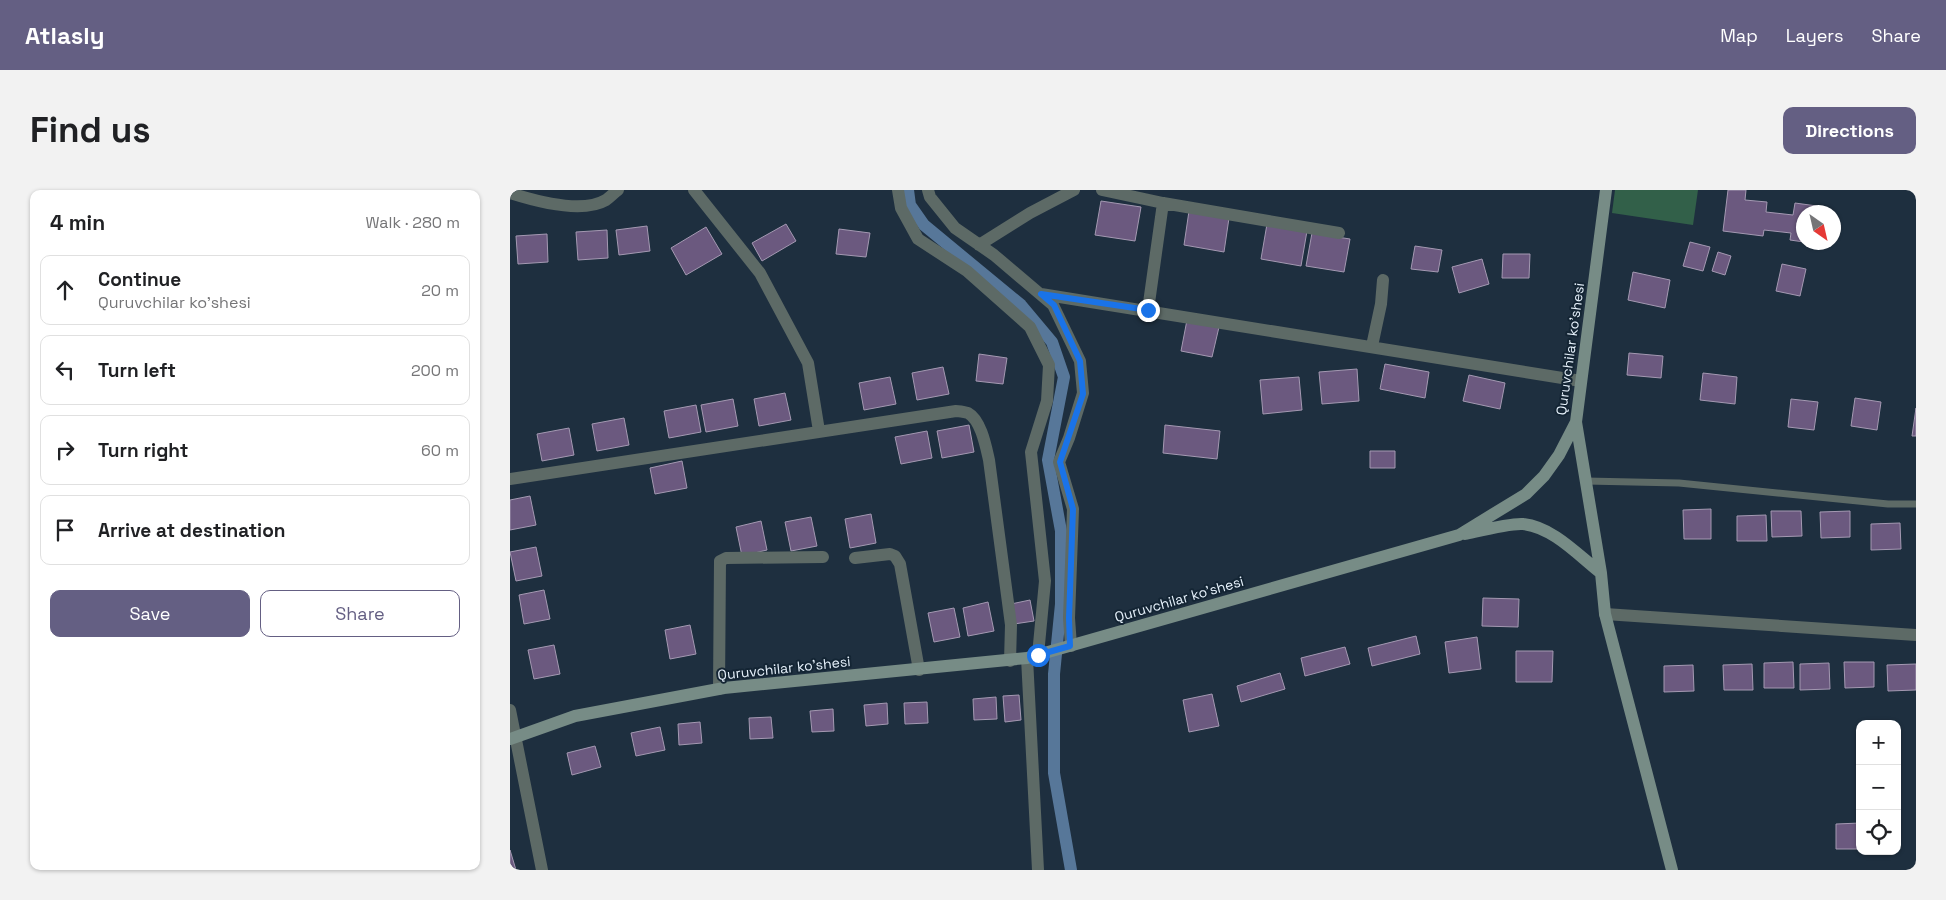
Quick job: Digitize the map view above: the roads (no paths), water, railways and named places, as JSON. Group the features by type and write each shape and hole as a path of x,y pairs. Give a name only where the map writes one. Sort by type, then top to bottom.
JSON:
{"main road":[{"name":"Quruvchilar ko'shesi","path":"512,738 575,716 719,689 1010,661 1066,647 1459,535 1526,494 1544,476 1559,455 1576,422 1606,190"},
{"path":"1576,422 1601,574 1605,614 1672,870"},
{"path":"1459,535 1522,524 1541,529 1557,539 1601,574"}],"street":[{"path":"510,193 532,200 576,207 604,201 618,190"},
{"path":"694,190 760,273 808,363 819,431"},
{"path":"898,190 901,208 918,240 967,271 1030,327 1049,365 1047,402 1031,452 1045,581 1036,655 1038,870"},
{"path":"928,190 930,197 955,228 980,245 1054,305 1080,361 1083,394 1060,462 1073,509 1069,618 1066,647"},
{"path":"980,245 1030,213 1074,190"},
{"path":"1102,190 1163,203 1340,233"},
{"path":"1148,310 1163,203"},
{"path":"1372,346 1381,304 1383,280"},
{"path":"1041,294 1582,381"},
{"path":"510,479 956,411 968,413 984,436 989,460 1010,625 1010,661"},
{"path":"855,558 890,554 895,556 900,564 919,670"},
{"path":"719,689 720,561 726,558 823,557"},
{"path":"1605,614 1916,635"},
{"path":"510,710 512,738 542,870"}],"lane":[{"path":"1586,481 1679,483 1888,504 1916,504"}],"waterway":[{"path":"908,190 910,205 924,225 1021,305 1052,342 1064,377 1048,460 1061,531 1061,604 1054,674 1054,773 1071,870"}]}
